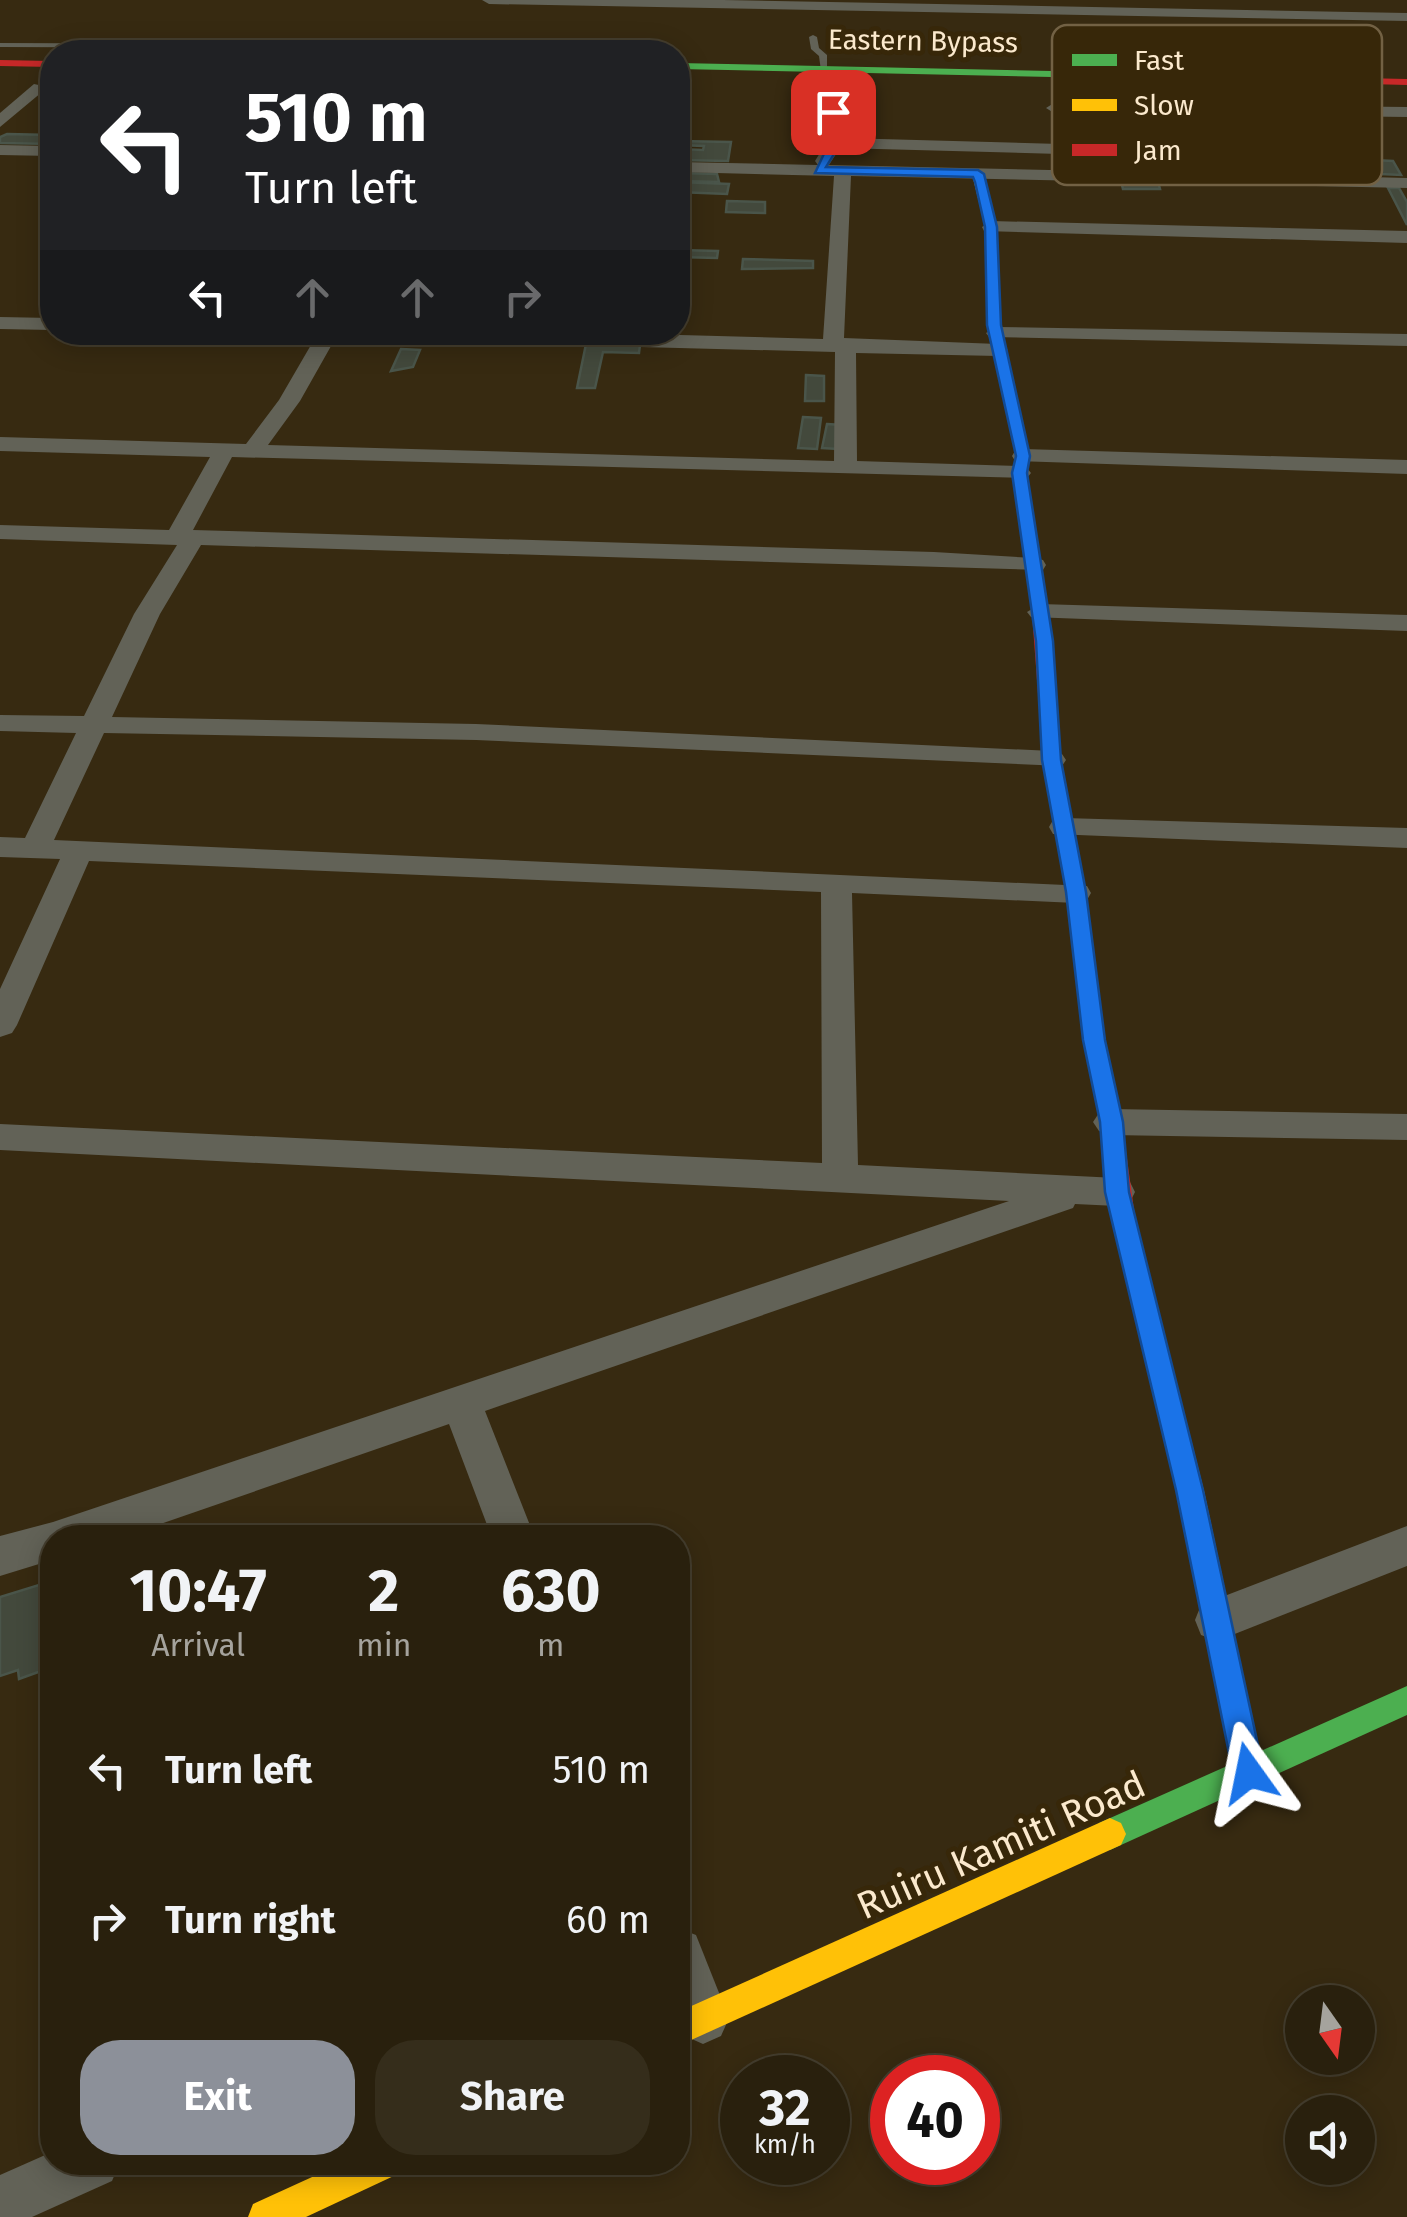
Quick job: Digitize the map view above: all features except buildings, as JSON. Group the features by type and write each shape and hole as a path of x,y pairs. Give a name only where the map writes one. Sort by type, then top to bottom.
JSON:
{"main road":[{"path":"0,48 40,52"},
{"path":"0,63 40,64"},
{"name":"Eastern Bypass","path":"690,67 1052,86"},
{"name":"Eastern Bypass","path":"690,78 1052,78"},
{"name":"Eastern Bypass","path":"1382,82 1407,82"},
{"name":"Eastern Bypass","path":"1382,94 1407,92"},
{"path":"978,174 991,227 997,342 1021,464 1040,612 1052,760 1076,892 1094,1040 1111,1122 1099,1192 1190,1490 1249,1773"},
{"name":"Ruiru Kamiti Road","path":"690,2024 1407,1700"},
{"path":"270,2216 358,2175"}],"street":[{"path":"490,0 1407,17"},
{"path":"819,170 835,143 828,75"},
{"path":"1045,85 1052,110"},
{"path":"0,122 40,88"},
{"path":"1382,110 1407,112"},
{"path":"835,143 1052,128"},
{"path":"0,150 40,151"},
{"path":"690,167 1052,176"},
{"path":"844,171 839,190 838,290 846,469"},
{"path":"1382,182 1407,183"},
{"path":"991,227 1407,237"},
{"path":"0,344 8,323 40,323"},
{"path":"690,340 840,344 1407,340"},
{"path":"251,452 289,401 321,345"},
{"path":"0,444 846,469 1021,464 1407,467"},
{"path":"35,848 224,452"},
{"path":"0,532 934,558 1034,565"},
{"path":"1040,612 1407,623"},
{"path":"0,724 476,732 1052,760"},
{"path":"1064,828 1407,838"},
{"path":"0,847 836,885 1076,892"},
{"path":"0,1025 80,850"},
{"path":"836,885 840,1180"},
{"path":"1111,1122 1407,1127"},
{"path":"0,1137 1099,1192"},
{"path":"100,1525 1099,1192"},
{"path":"461,1403 509,1525"},
{"path":"0,1556 40,1544"},
{"path":"1216,1620 1407,1546"},
{"path":"0,2203 63,2175"}],"lane":[{"path":"813,37 828,75"},
{"path":"0,48 40,48"}],"traffic: fast":[{"path":"690,66 1052,74"},
{"path":"1110,1834 1407,1700"}],"traffic: slow":[{"path":"978,174 991,227 994,325 1023,456 1019,473 1040,614"},
{"path":"1123,1217 1190,1491 1249,1773"},
{"path":"690,2024 1110,1834"},
{"path":"266,2217 358,2175"}],"traffic: jam":[{"path":"0,63 40,64"},
{"path":"1382,81 1407,82"},
{"path":"1040,614 1052,760 1076,893 1094,1041 1111,1122 1123,1217"}],"route":[{"path":"833,112 835,143 819,170 978,174 991,227 994,325 1001,369 1023,456 1019,473 1044,641 1052,760 1076,892 1094,1040 1111,1122 1117,1192 1190,1490 1249,1773"}]}
